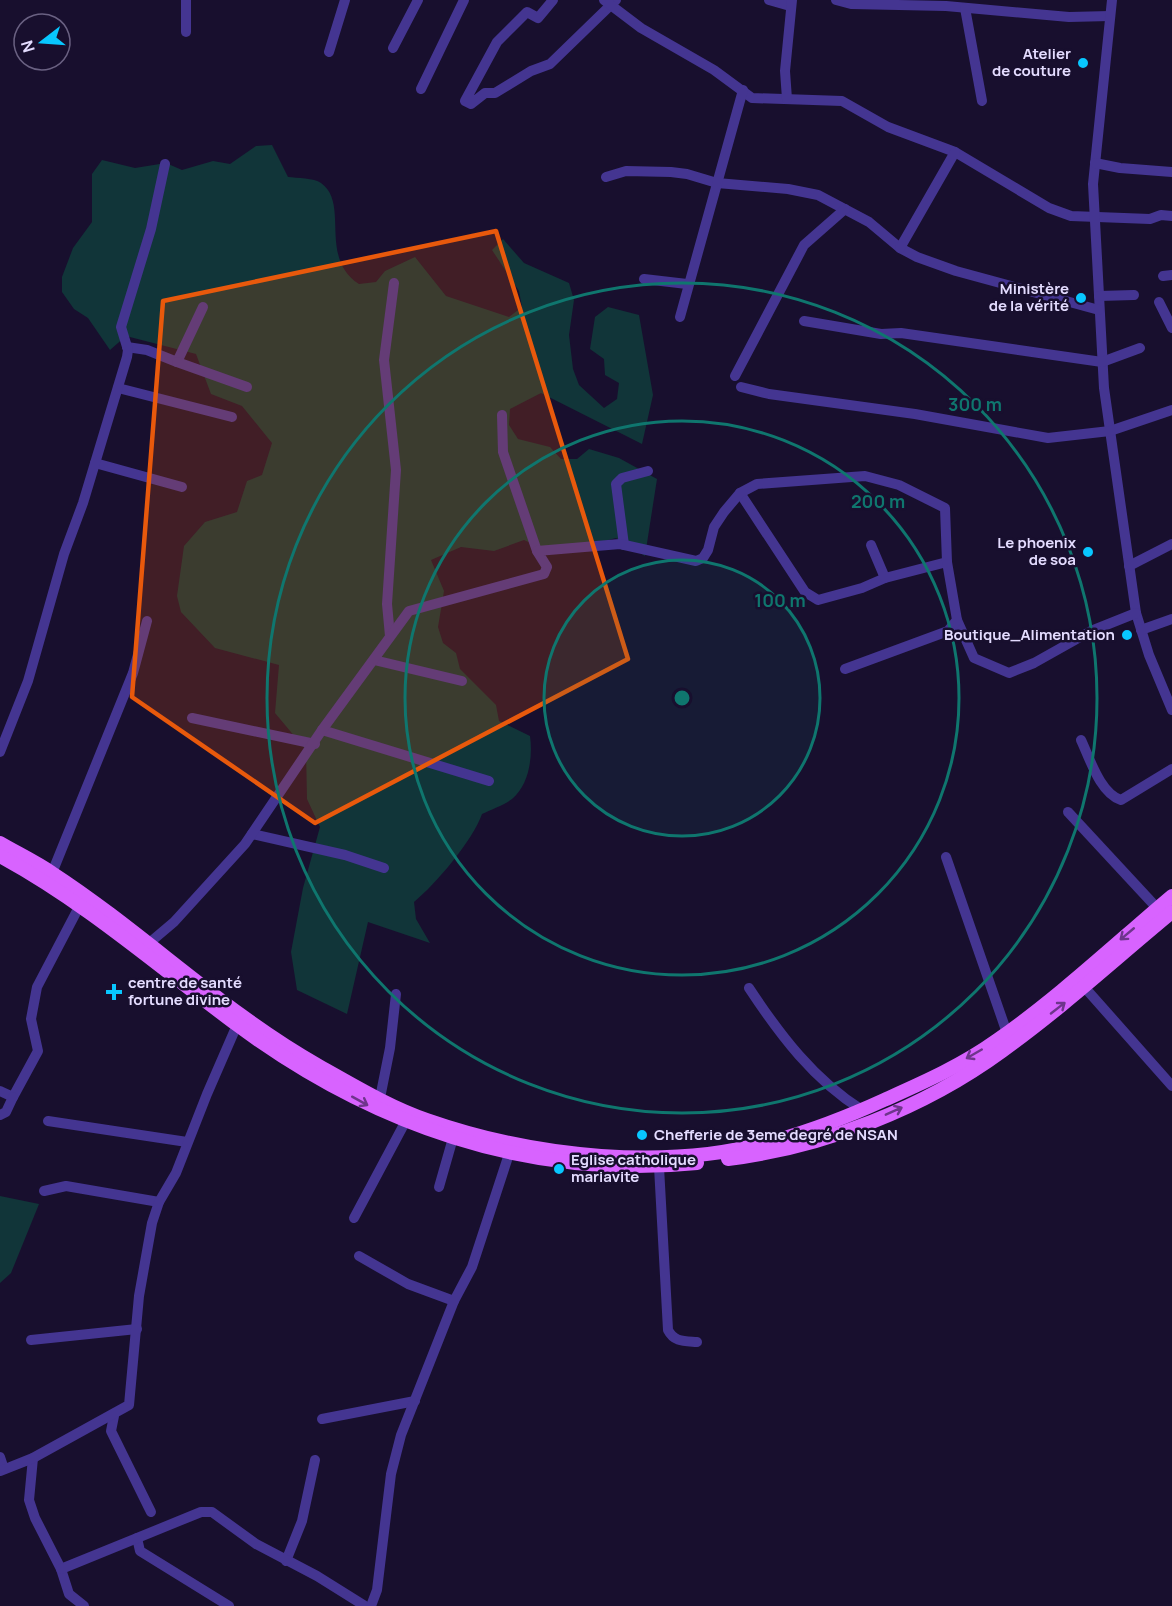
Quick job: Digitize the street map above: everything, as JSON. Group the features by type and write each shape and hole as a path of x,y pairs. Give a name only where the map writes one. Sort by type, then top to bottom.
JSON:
{"main road":[{"path":"0,843 52,873 247,1018 316,1064 380,1098 408,1117 453,1138 509,1154 557,1161 659,1167 778,1151 858,1127 938,1091 1001,1052 1172,896"},
{"path":"0,856 48,882 237,1025 311,1074 367,1105 511,1144 581,1154 659,1157 730,1150 776,1141 862,1110 934,1078 1007,1033 1080,982 1172,912"}],"street":[{"path":"186,0 186,32"},
{"path":"329,52 345,0"},
{"path":"393,48 418,0"},
{"path":"420,89 464,0"},
{"path":"553,0 538,18 527,12 497,42 465,100 471,104 485,93 495,93 531,71 548,65 610,2 752,98 842,101 888,127 954,152 1049,208 1071,216 1150,219 1161,215 1172,216"},
{"path":"770,0 791,3 785,72 787,99"},
{"path":"836,0 851,4 965,8 1038,16 1110,16"},
{"path":"1112,0 1095,163 1094,217 1102,362 1136,613 1149,655 1172,710"},
{"path":"965,8 982,101"},
{"path":"680,317 687,284 743,90"},
{"path":"900,248 954,152"},
{"path":"1095,163 1120,168 1171,169"},
{"path":"0,752 28,681 64,554 83,503 128,353 121,327 150,229 165,164"},
{"path":"606,177 626,171 671,172 717,183 800,191 818,195 875,226 900,248 956,271 1099,310"},
{"path":"735,376 804,245 846,209"},
{"path":"644,279 687,284"},
{"path":"390,636 387,604 396,470 384,360 394,283"},
{"path":"1099,296 1134,295"},
{"path":"1159,302 1172,328"},
{"path":"177,362 203,307"},
{"path":"804,321 881,334 901,333 1102,362 1140,348"},
{"path":"127,347 147,350 247,387"},
{"path":"741,387 769,394 915,414 1048,438 1110,431 1172,410"},
{"path":"118,388 232,417"},
{"path":"147,944 174,922 252,834 315,744 322,730 402,618 415,608 487,592 544,574 546,567 537,551 503,452 502,415"},
{"path":"95,463 183,487"},
{"path":"624,545 616,484 622,478 648,471"},
{"path":"537,551 624,545 691,561 701,560 708,550 714,527 740,493 757,484 865,476 899,485 945,508 947,562 957,620 974,658 1009,673 1034,663 1091,632 1136,613"},
{"path":"740,493 805,592 818,600 862,588 885,578 947,562"},
{"path":"1129,566 1172,544"},
{"path":"871,545 885,578"},
{"path":"1141,630 1172,619"},
{"path":"845,669 948,631 957,620"},
{"path":"52,873 133,673 147,621"},
{"path":"374,660 462,681"},
{"path":"192,718 315,744"},
{"path":"322,730 489,780"},
{"path":"1081,740 1099,777 1114,798 1121,800 1172,769"},
{"path":"1068,812 1157,908"},
{"path":"252,834 345,855 384,868"},
{"path":"946,857 1007,1033"},
{"path":"0,1115 6,1112 38,1051 31,1019 37,987 80,905"},
{"path":"1080,982 1172,1086"},
{"path":"749,987 772,1023 805,1062 835,1092 862,1110"},
{"path":"380,1098 390,1048 396,994"},
{"path":"0,1457 2,1470 33,1458 114,1416 129,1405 147,1244 159,1202 176,1173 237,1025"},
{"path":"0,1091 14,1097"},
{"path":"354,1218 408,1117"},
{"path":"48,1120 187,1142"},
{"path":"439,1187 453,1138"},
{"path":"371,1606 376,1590 391,1474 401,1435 454,1301 472,1267 509,1154"},
{"path":"659,1167 668,1330 672,1337 679,1340 697,1342"},
{"path":"44,1191 66,1186 159,1202"},
{"path":"359,1256 408,1284 454,1301"},
{"path":"31,1340 137,1329"},
{"path":"322,1419 415,1401"},
{"path":"114,1416 111,1431 151,1512"},
{"path":"33,1458 29,1500 34,1518 62,1569 69,1594 84,1606"},
{"path":"286,1561 302,1521 315,1460"},
{"path":"62,1569 201,1512 212,1512 256,1544 317,1576 365,1606"},
{"path":"136,1538 140,1551 229,1606"}],"highlighted area":[{"path":"496,231 628,659 315,823 132,697 163,301"}],"green space":[{"path":"272,145 288,177 318,181 329,192 333,204 340,260 347,273 359,284 376,282 385,271 415,257 446,296 509,317 522,307 519,291 492,250 503,239 524,263 569,283 574,300 569,335 573,369 579,385 604,408 617,399 619,383 605,375 604,359 590,349 595,317 608,307 639,315 653,395 642,444 541,393 510,409 509,425 518,439 550,447 561,459 577,459 589,449 619,458 657,479 645,556 616,538 555,554 524,540 494,551 461,547 431,560 444,591 438,627 443,643 456,653 460,669 496,705 499,721 530,736 530,761 526,778 518,793 509,801 482,814 471,836 453,861 414,902 416,919 430,943 368,922 347,1014 297,990 291,952 303,888 320,827 307,799 306,750 275,713 279,665 215,648 181,612 177,596 184,546 205,522 237,512 247,481 262,475 272,443 242,406 211,394 196,354 126,336 110,350 88,318 74,309 62,292 62,277 73,248 92,222 92,174 102,160 135,168 166,163 182,170 213,161 230,164 256,146"},
{"path":"0,1196 39,1204 11,1273 0,1283"}],"place":[{"name":"Atelier de couture","path":"1083,63"},
{"name":"Ministère de la vérité","path":"1081,298"},
{"name":"Le phoenix de soa","path":"1088,552"},
{"name":"Boutique_Alimentation","path":"1127,635"},
{"name":"centre de santé fortune divine","path":"114,992"},
{"name":"Chefferie de 3eme degré de NSAN","path":"642,1135"},
{"name":"Eglise catholique mariavite","path":"559,1169"}]}
